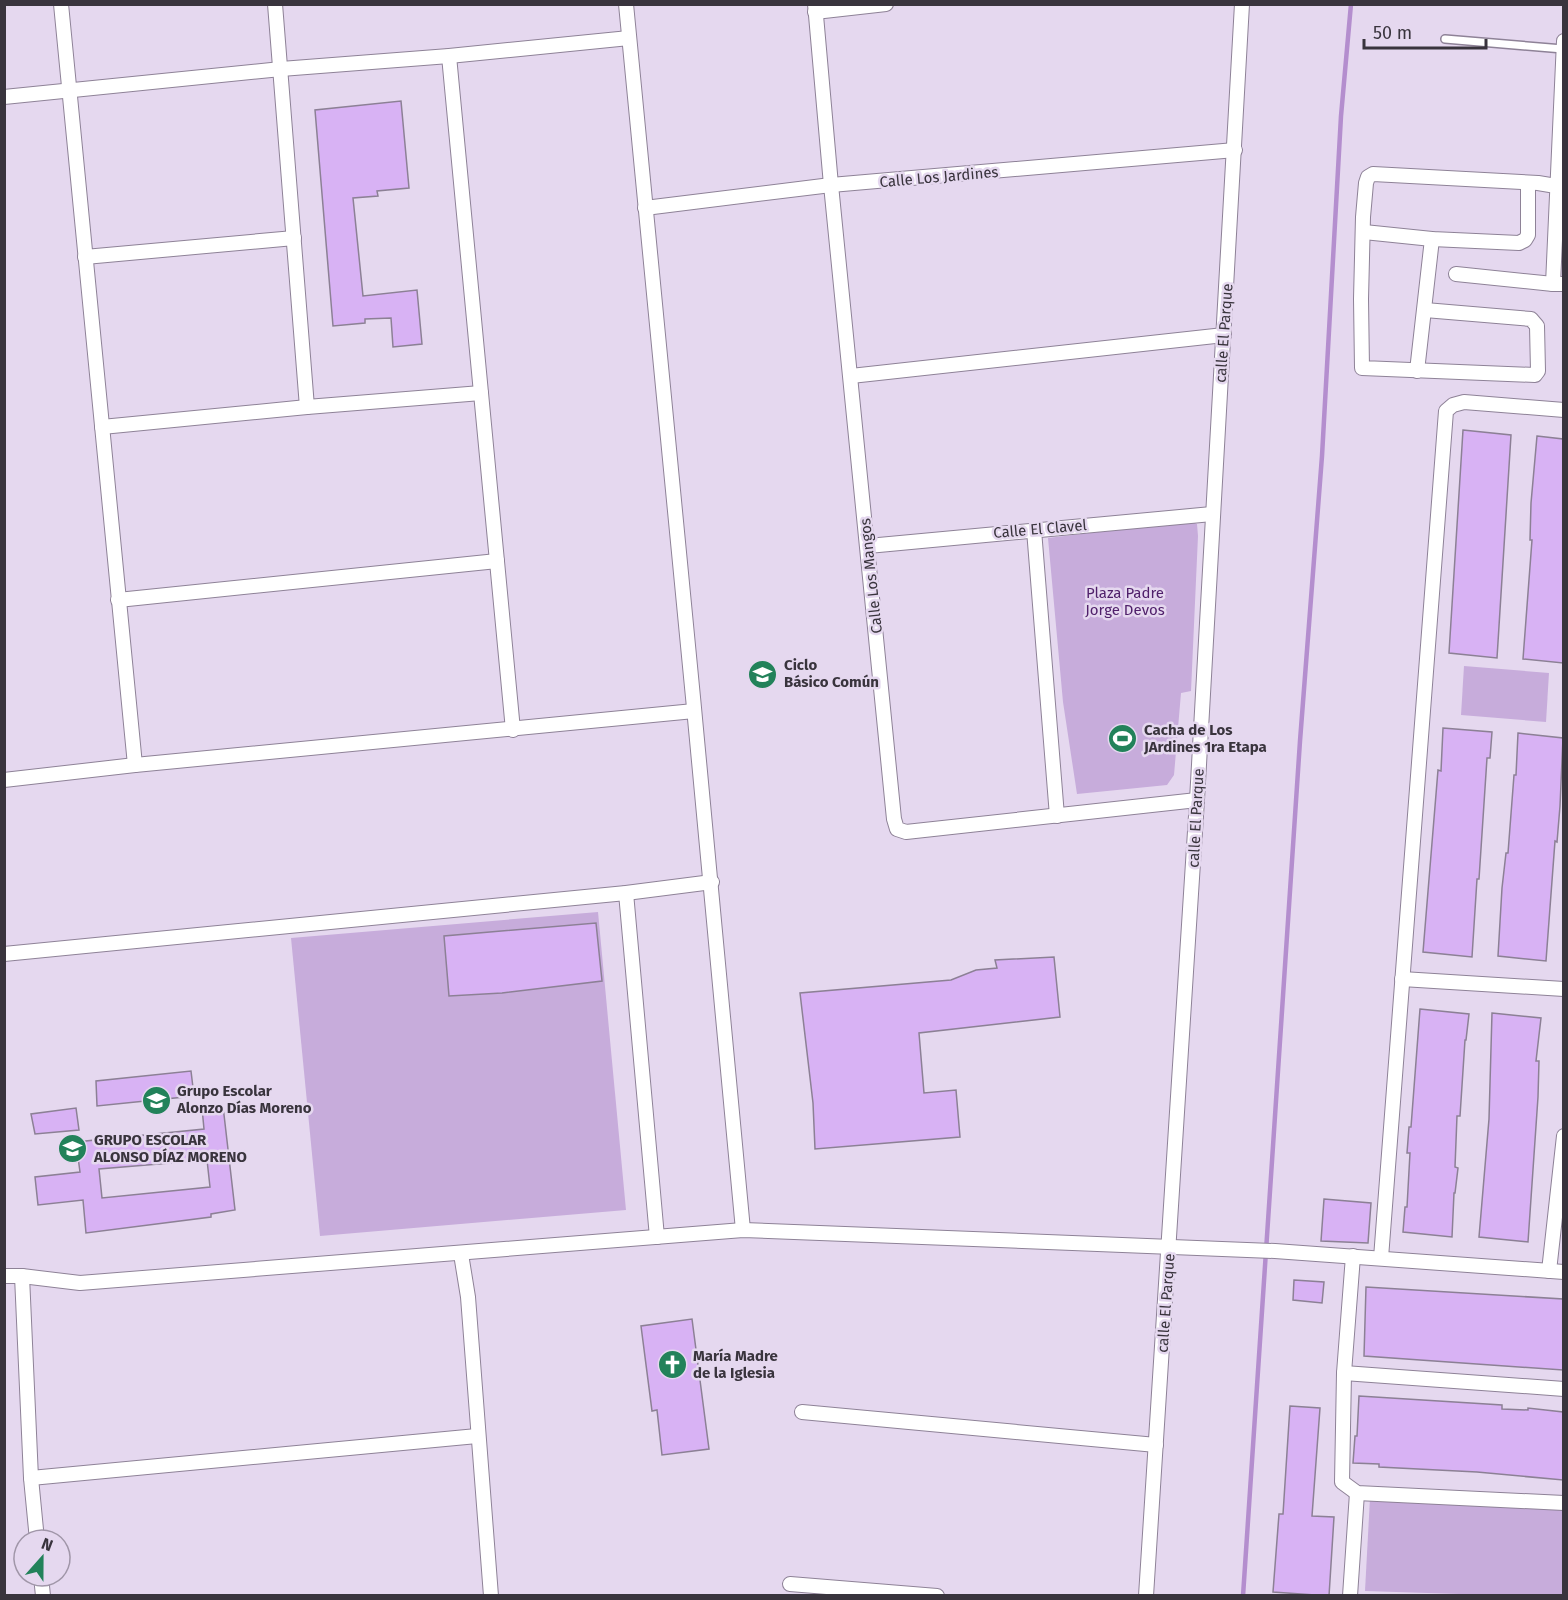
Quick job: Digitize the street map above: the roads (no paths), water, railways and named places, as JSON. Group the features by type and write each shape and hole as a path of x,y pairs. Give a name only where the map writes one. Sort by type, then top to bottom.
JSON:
{"street":[{"path":"61,4 135,765"},
{"path":"275,4 307,407"},
{"path":"626,4 712,882 743,1230"},
{"path":"831,185 815,8 886,4"},
{"name":"calle El Parque","path":"1146,1596 1197,800 1242,4"},
{"path":"4,97 281,69 449,57 629,38"},
{"path":"1456,274 1558,284 1556,186 1563,41"},
{"path":"449,57 513,730"},
{"name":"Calle Los Jardines","path":"645,208 831,185 1235,150"},
{"path":"1425,310 1532,319 1537,326 1539,367 1535,375 1366,370 1361,365 1364,232 1368,177 1372,174 1556,186"},
{"path":"1364,232 1432,239 1519,243 1528,235 1528,183"},
{"name":"Calle Los Mangos","path":"831,185 894,819 897,829 906,832 1197,800"},
{"path":"85,257 294,238"},
{"path":"1417,371 1432,239"},
{"path":"850,376 1224,335"},
{"path":"102,427 481,393"},
{"path":"1381,1258 1446,411 1453,405 1464,402 1563,410"},
{"name":"Calle El Clavel","path":"868,546 1212,514"},
{"path":"1034,530 1057,816"},
{"path":"118,600 497,561"},
{"path":"4,780 135,765 694,711"},
{"path":"4,954 626,893 712,882"},
{"path":"626,893 657,1237"},
{"path":"1402,979 1563,990"},
{"path":"4,1276 80,1283 743,1230 1170,1245 1556,1272 1563,1136"},
{"path":"461,1254 468,1298 491,1596"},
{"path":"1353,1256 1344,1373 1342,1482 1357,1493 1563,1503"},
{"path":"22,1276 31,1478 36,1528"},
{"path":"1344,1373 1563,1389"},
{"path":"802,1412 1156,1445"},
{"path":"31,1478 477,1436"},
{"path":"1350,1596 1357,1493"},
{"path":"789,1584 937,1596"}],"lane":[{"path":"1445,39 1563,48"}],"waterway":[{"path":"1243,1596 1300,741 1322,456 1341,116 1351,4"}],"place":[{"name":"Ciclo Básico Común","path":"763,674"},
{"name":"Cacha de Los JArdines 1ra Etapa","path":"1123,739"},
{"name":"Grupo Escolar Alonzo Días Moreno","path":"156,1100"},
{"name":"GRUPO ESCOLAR ALONSO DÍAZ MORENO","path":"73,1149"},
{"name":"María Madre de la Iglesia","path":"672,1365"}],"park label":[{"name":"Plaza Padre Jorge Devos","path":"1125,602"}]}
